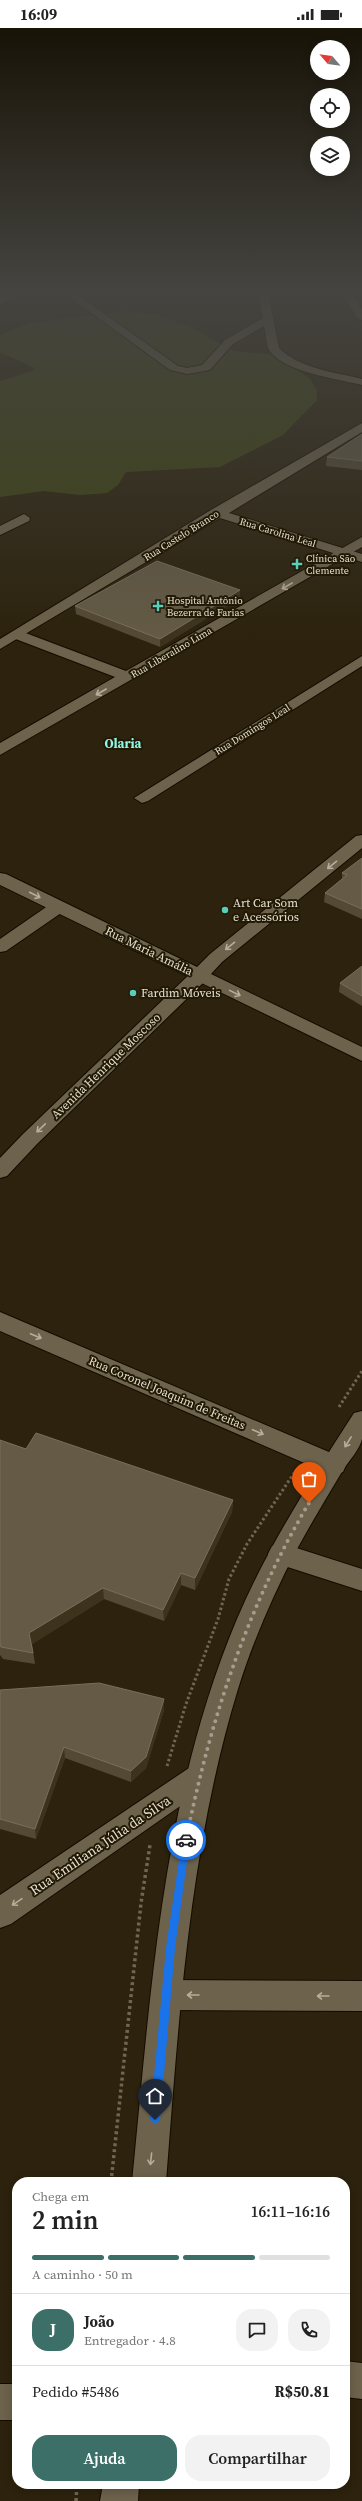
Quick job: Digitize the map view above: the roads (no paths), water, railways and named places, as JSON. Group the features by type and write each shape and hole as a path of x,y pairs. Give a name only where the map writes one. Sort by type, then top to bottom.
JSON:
{"street":[{"name":"Rua Castelo Branco","path":"0,646 216,513 362,427"},
{"name":"Rua Carolina Leal","path":"216,513 362,558"},
{"path":"0,531 24,518"},
{"name":"Rua Liberalino Lima","path":"0,750 362,541"},
{"path":"18,635 127,677"},
{"name":"Rua Domingos Leal","path":"142,798 362,660"},
{"name":"Avenida Henrique Moscoso","path":"0,1171 30,1139 216,958 362,840"},
{"name":"Rua Maria Amália","path":"0,878 362,1055"},
{"path":"0,947 58,907"},
{"name":"Rua Coronel Joaquim de Freitas","path":"0,1321 334,1465"},
{"path":"149,2177 182,1859 199,1777 210,1735 235,1658 280,1554 362,1420"},
{"path":"280,1554 362,1580"},
{"name":"Rua Emiliana Júlia da Silva","path":"0,1913 199,1777"},
{"path":"167,1995 362,1996"},
{"path":"350,2380 362,2381"},
{"path":"0,2402 12,2402"},
{"path":"119,2501 120,2489"}],"place":[{"name":"Clínica São Clemente","path":"297,564"},
{"name":"Hospital Antônio Bezerra de Farias","path":"158,606"},
{"name":"Art Car Som e Acessórios","path":"225,910"},
{"name":"Fardim Móveis","path":"133,993"}],"district":[{"name":"Olaria","path":"123,743"}]}
